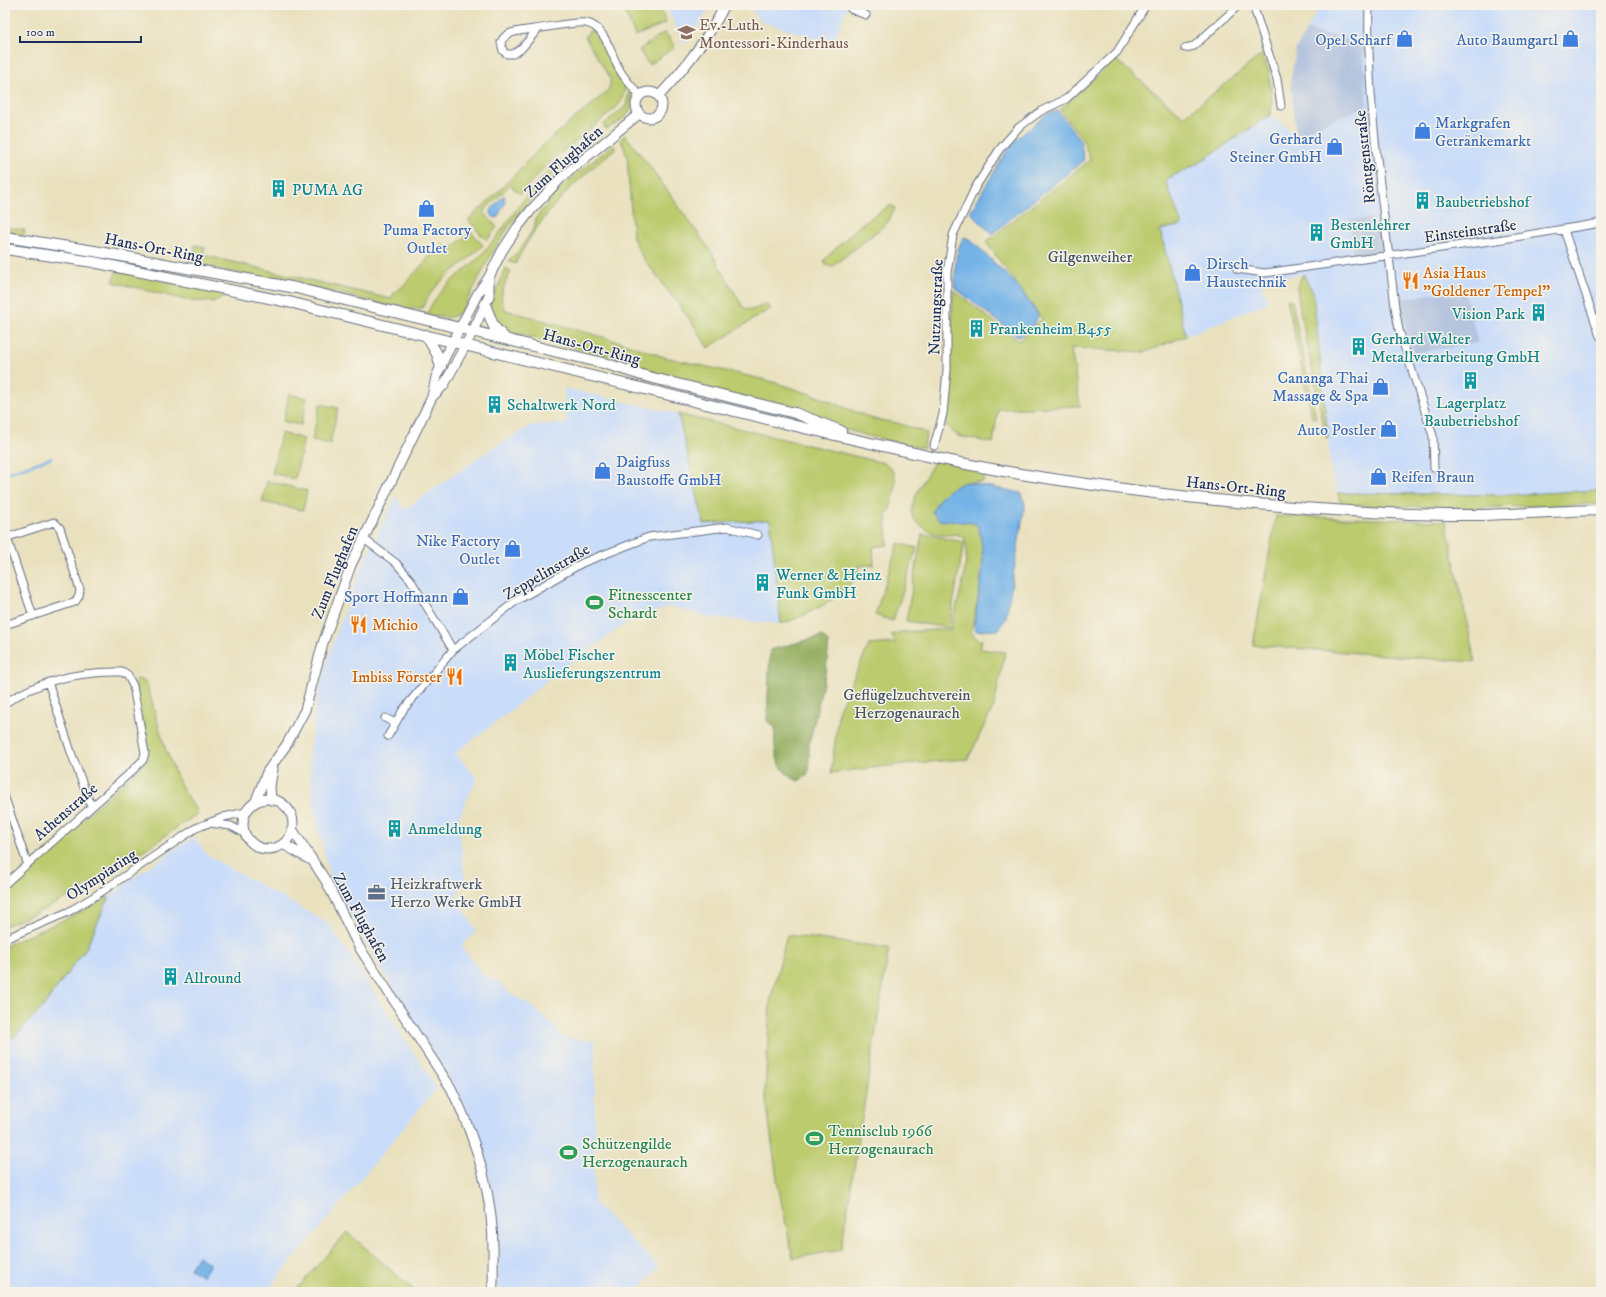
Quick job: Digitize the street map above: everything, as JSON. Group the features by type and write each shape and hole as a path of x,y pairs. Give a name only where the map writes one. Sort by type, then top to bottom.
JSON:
{"main road":[{"name":"Hans-Ort-Ring","path":"5,238 94,251 298,288 507,339 795,413 872,444"},
{"name":"Hans-Ort-Ring","path":"5,249 93,262 295,303 872,444 1026,475 1167,494 1334,510 1449,515 1601,510"},
{"path":"485,305 494,327 507,339"},
{"path":"426,335 437,354 441,367"}],"street":[{"path":"659,96 696,53 725,5"},
{"path":"853,5 851,9 866,15"},
{"name":"Nutzungstraße","path":"934,446 943,414 947,377 947,273 953,235 975,188 999,150 1018,128 1041,111 1066,99 1118,52 1146,5"},
{"path":"1185,48 1194,46 1239,5"},
{"path":"1253,5 1277,79 1281,106"},
{"name":"Röntgenstraße","path":"1369,5 1370,70 1375,134 1394,307 1399,330 1433,436 1434,468"},
{"path":"538,29 518,51 507,54 503,51 501,42 507,35 538,29 583,23 596,27 601,33 619,68 640,95"},
{"path":"648,92 659,96 663,104 658,115 646,118 640,114 636,107 640,95 648,92"},
{"name":"Zum Flughafen","path":"255,803 268,772 294,732 305,710 330,622 346,577 432,397 436,377 478,293 489,277 502,251 532,209 562,177 640,114"},
{"name":"Einsteinstraße","path":"1237,269 1265,273 1564,230 1601,223"},
{"path":"1564,230 1600,336"},
{"name":"Zum Flughafen","path":"432,397 444,385 473,331 489,296 489,277"},
{"path":"5,625 33,616 75,602 79,596 80,590 60,528 54,522 6,538 33,616"},
{"name":"Zeppelinstraße","path":"388,736 403,710 453,650 516,601 582,563 649,537 727,528 758,535"},
{"path":"364,539 396,563 410,579 453,650"},
{"name":"Athenstraße","path":"5,884 143,760 145,753 133,686 128,676 122,672 76,674 48,682"},
{"path":"5,703 48,682 72,755 91,806"},
{"path":"385,718 396,723"},
{"name":"Zum Flughafen","path":"271,800 270,780 275,762"},
{"path":"5,798 28,863"},
{"path":"271,800 281,804 290,813 292,819 292,829 287,840 283,844 272,849 259,848 250,841 244,832 243,826 246,812 255,803 271,800"},
{"name":"Olympiaring","path":"5,939 68,912 95,896 184,835 208,823 246,812"},
{"path":"208,823 231,826 244,832"},
{"name":"Zum Flughafen","path":"292,829 334,896 356,941 451,1088 463,1113 478,1151 485,1176 494,1237 492,1292"},
{"name":"Zum Flughafen","path":"283,844 313,862"}],"shaded area":[{"name":"Ev.-Luth. Montessori-Kinderhaus","path":"666,5 710,5 702,20 684,45"},
{"path":"755,5 848,5 833,44 760,21 752,11"},
{"path":"1320,5 1601,5 1601,490 1507,495 1337,493 1331,470 1313,292 1303,274 1261,280 1268,302 1186,336 1160,230 1182,225 1165,180 1197,164 1270,115 1296,135 1363,43 1307,30"},
{"path":"1307,30 1363,43 1367,106 1296,135 1291,79 1296,48"},
{"path":"1371,218 1371,225 1380,225 1381,241 1387,241 1389,255 1353,260 1350,220"},
{"path":"1464,289 1478,343 1414,353 1406,328 1400,299"},
{"path":"564,388 678,414 704,524 770,519 781,624 706,617 670,606 626,623 551,677 502,718 455,753 477,778 458,819 465,880 456,895 476,931 461,946 483,975 498,981 511,994 527,1003 554,1025 561,1037 595,1041 594,1203 659,1267 635,1292 497,1292 499,1239 497,1214 484,1155 461,1099 360,933 330,878 314,806 309,755 318,691 335,637 358,576 396,496 404,510 484,454 533,425 566,424"},
{"path":"194,837 207,855 329,924 437,1088 266,1292 5,1292 5,1046 42,1008 86,948 109,897 140,873"}],"green space":[{"path":"622,5 659,5 666,23 635,36"},
{"path":"589,31 595,31 598,34 617,75 626,86 621,102 616,108 548,164 520,194 510,185 483,212 497,227 488,239 484,238 468,220 495,195 545,143 608,91 610,78 585,37"},
{"path":"665,32 675,47 649,65 639,50"},
{"name":"Gilgenweiher","path":"1261,55 1269,69 1272,105 1270,115 1197,164 1165,180 1182,225 1160,230 1186,336 1145,352 1071,348 1080,406 998,409 993,443 958,436 946,426 953,290 1019,341 1042,319 986,242 1090,160 1083,140 1060,110 1115,59 1184,117"},
{"path":"629,91 632,98 631,110 623,119 606,129 603,125 626,106"},
{"path":"625,135 649,165 710,250 743,307 752,310 766,303 771,308 708,348 691,321 643,258 633,238 627,157 621,139"},
{"path":"589,137 592,140 553,174 519,213 494,250 460,312 453,317 440,317 427,314 439,294 489,246 536,185"},
{"path":"613,145 616,148 585,174 547,214 525,246 515,264 509,261 520,249 534,228 536,218 552,198 573,177"},
{"path":"889,206 893,206 895,208 888,222 834,265 831,267 826,265 824,260 860,225"},
{"path":"5,227 25,230 24,235 5,232"},
{"path":"471,232 483,245 441,281 428,298 423,308 414,308 411,311 304,285 193,265 195,245 205,247 203,255 391,299 394,293 401,288 442,243 449,250"},
{"path":"506,268 511,271 502,291 503,305 506,310 627,344 664,357 770,381 819,397 873,419 897,423 927,433 923,448 868,436 646,371 616,358 506,331 495,323 490,304"},
{"path":"116,271 229,293 214,302 190,301 113,282"},
{"path":"1303,274 1313,292 1328,437 1326,438 1300,310 1297,286"},
{"path":"1287,299 1292,301 1316,417 1312,418"},
{"path":"289,394 307,398 301,425 283,421"},
{"path":"320,404 338,408 330,444 312,440"},
{"path":"678,414 884,463 894,473 896,485 889,513 886,515 888,545 873,547 874,565 858,566 858,575 833,599 813,611 781,624 770,520 704,524"},
{"path":"281,433 304,439 295,479 272,473"},
{"name":"Geflügelzuchtverein Herzogenaurach","path":"936,459 986,470 983,482 965,482 939,520 975,524 978,526 982,535 983,561 979,594 971,632 977,639 982,640 980,649 1005,652 994,706 968,759 903,764 831,773 839,709 869,645 896,643 891,635 901,632 951,629 966,562 965,539 957,534 943,535 931,533 916,521 912,513 912,507 917,493"},
{"path":"267,481 307,491 303,510 262,502"},
{"path":"1601,490 1601,504 1468,508 1342,505 1337,493 1507,495"},
{"path":"1276,516 1446,521 1475,662 1253,645"},
{"path":"922,534 964,542 949,628 906,621"},
{"path":"898,543 917,548 893,621 875,615"},
{"path":"822,636 829,643 826,670 809,745 809,770 806,776 798,781 790,777 780,765 776,752 775,727 767,721 770,650"},
{"path":"136,679 145,681 147,685 166,751 180,783 198,812 197,814 104,876 80,890 31,915 5,926 5,888 146,762 148,751 135,682"},
{"path":"109,897 86,948 42,1008 5,1046 5,946 70,917"},
{"name":"Tennisclub 1966 Herzogenaurach","path":"787,935 889,948 841,1250 793,1258 778,1186 765,1092 770,1002"},
{"path":"347,1232 416,1292 294,1292"}],"water":[{"name":"Gilgenweiher","path":"1058,111 1080,140 1084,160 992,234 970,212 1011,144 1048,113"},
{"path":"504,195 505,203 497,218 493,217 490,211"},
{"name":"Gilgenweiher","path":"964,237 970,239 1017,285 1038,315 1034,325 1024,334 1017,336 955,288 955,268 958,249"},
{"path":"965,482 1021,493 1025,504 1006,618 998,630 975,631 974,624 982,575 981,538 978,526 973,523 939,520 932,512 938,501 945,493"},
{"path":"198,1256 210,1264 203,1276 190,1269"}],"waterway":[{"path":"5,474 51,458"}],"place":[{"name":"Ev.-Luth. Montessori-Kinderhaus","path":"686,33"},
{"name":"Opel Scharf","path":"1404,39"},
{"name":"Auto Baumgartl","path":"1571,39"},
{"name":"Markgrafen Getränkemarkt","path":"1422,131"},
{"name":"Gerhard Steiner GmbH","path":"1335,147"},
{"name":"PUMA AG","path":"279,189"},
{"name":"Baubetriebshof","path":"1422,201"},
{"name":"Puma Factory Outlet","path":"427,208"},
{"name":"Bestenlehrer GmbH","path":"1317,233"},
{"name":"Dirsch Haustechnik","path":"1193,272"},
{"name":"Asia Haus \"Goldener Tempel\"","path":"1410,281"},
{"name":"Vision Park","path":"1538,313"},
{"name":"Frankenheim B455","path":"976,328"},
{"name":"Gerhard Walter Metallverarbeitung GmbH","path":"1358,347"},
{"name":"Lagerplatz Baubetriebshof","path":"1471,381"},
{"name":"Cananga Thai Massage & Spa","path":"1381,386"},
{"name":"Schaltwerk Nord","path":"494,404"},
{"name":"Auto Postler","path":"1389,429"},
{"name":"Daigfuss Baustoffe GmbH","path":"603,470"},
{"name":"Reifen Braun","path":"1378,476"},
{"name":"Nike Factory Outlet","path":"513,549"},
{"name":"Werner & Heinz Funk GmbH","path":"763,583"},
{"name":"Sport Hoffmann","path":"461,596"},
{"name":"Fitnesscenter Schardt","path":"595,603"},
{"name":"Michio","path":"359,624"},
{"name":"Möbel Fischer Auslieferungszentrum","path":"510,663"},
{"name":"Imbiss Förster","path":"455,676"},
{"name":"Anmeldung","path":"395,828"},
{"name":"Heizkraftwerk Herzo Werke GmbH","path":"377,892"},
{"name":"Allround","path":"171,977"},
{"name":"Tennisclub 1966 Herzogenaurach","path":"815,1139"},
{"name":"Schützengilde Herzogenaurach","path":"569,1152"}]}
